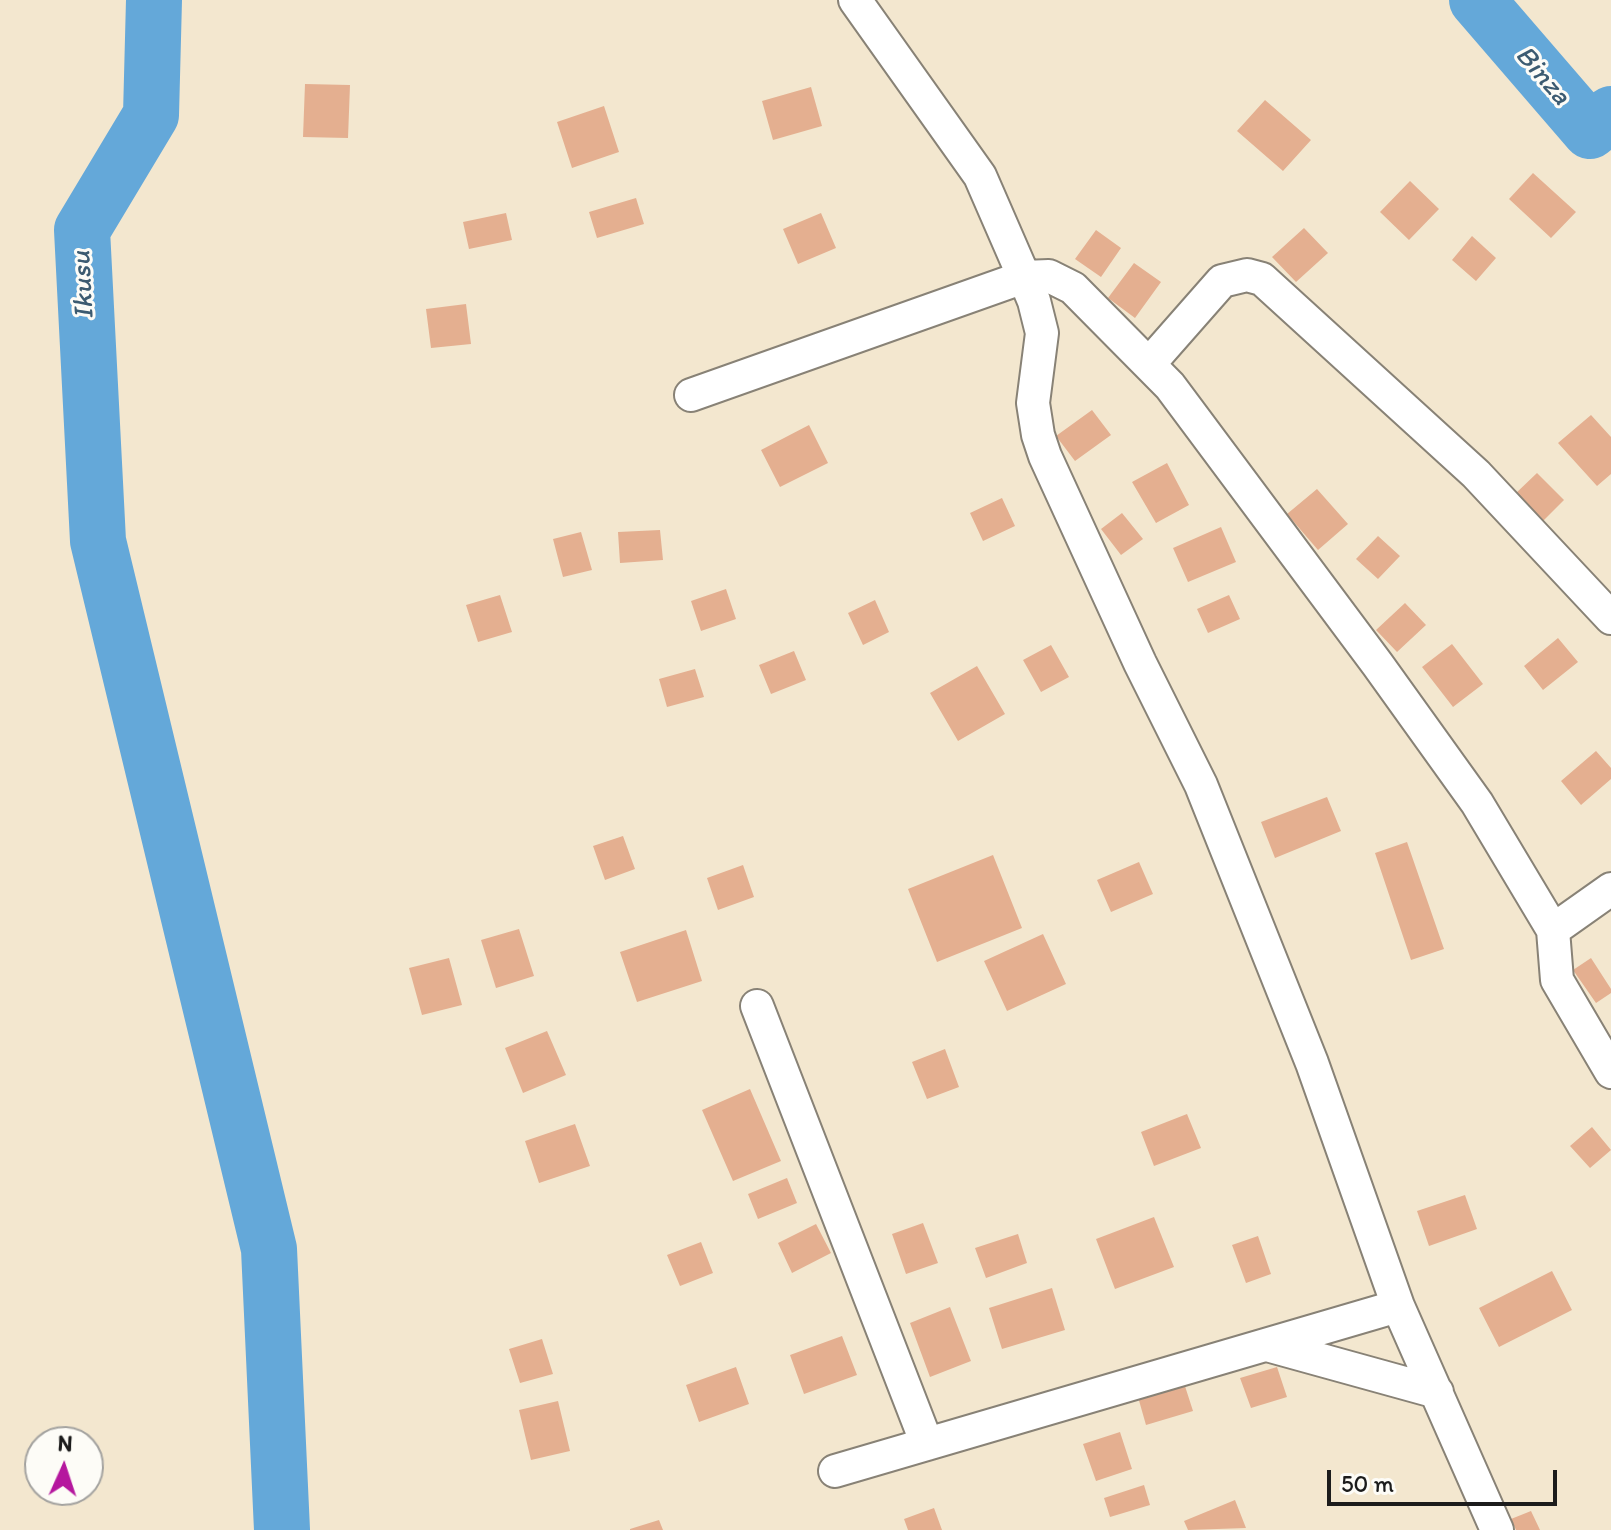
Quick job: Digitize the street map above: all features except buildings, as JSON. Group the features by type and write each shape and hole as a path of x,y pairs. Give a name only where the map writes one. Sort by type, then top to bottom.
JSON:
{"street":[{"path":"855,0 980,176 1024,277 1042,333 1033,403 1045,456 1140,663 1201,785 1312,1063 1398,1306 1497,1530"},
{"path":"1149,364 1222,281 1247,275 1262,279 1476,474 1611,618"},
{"path":"691,395 1024,277 1049,276 1073,288 1170,386 1477,803 1553,930 1557,980 1611,1072"},
{"path":"1553,930 1611,889"},
{"path":"757,1006 927,1444"},
{"path":"835,1471 1398,1306"},
{"path":"1267,1345 1437,1392"}],"waterway":[{"name":"Ikusu","path":"154,0 151,115 82,230 98,541 269,1249 282,1530"},
{"name":"Binza","path":"1477,0 1590,131 1611,114"}]}
